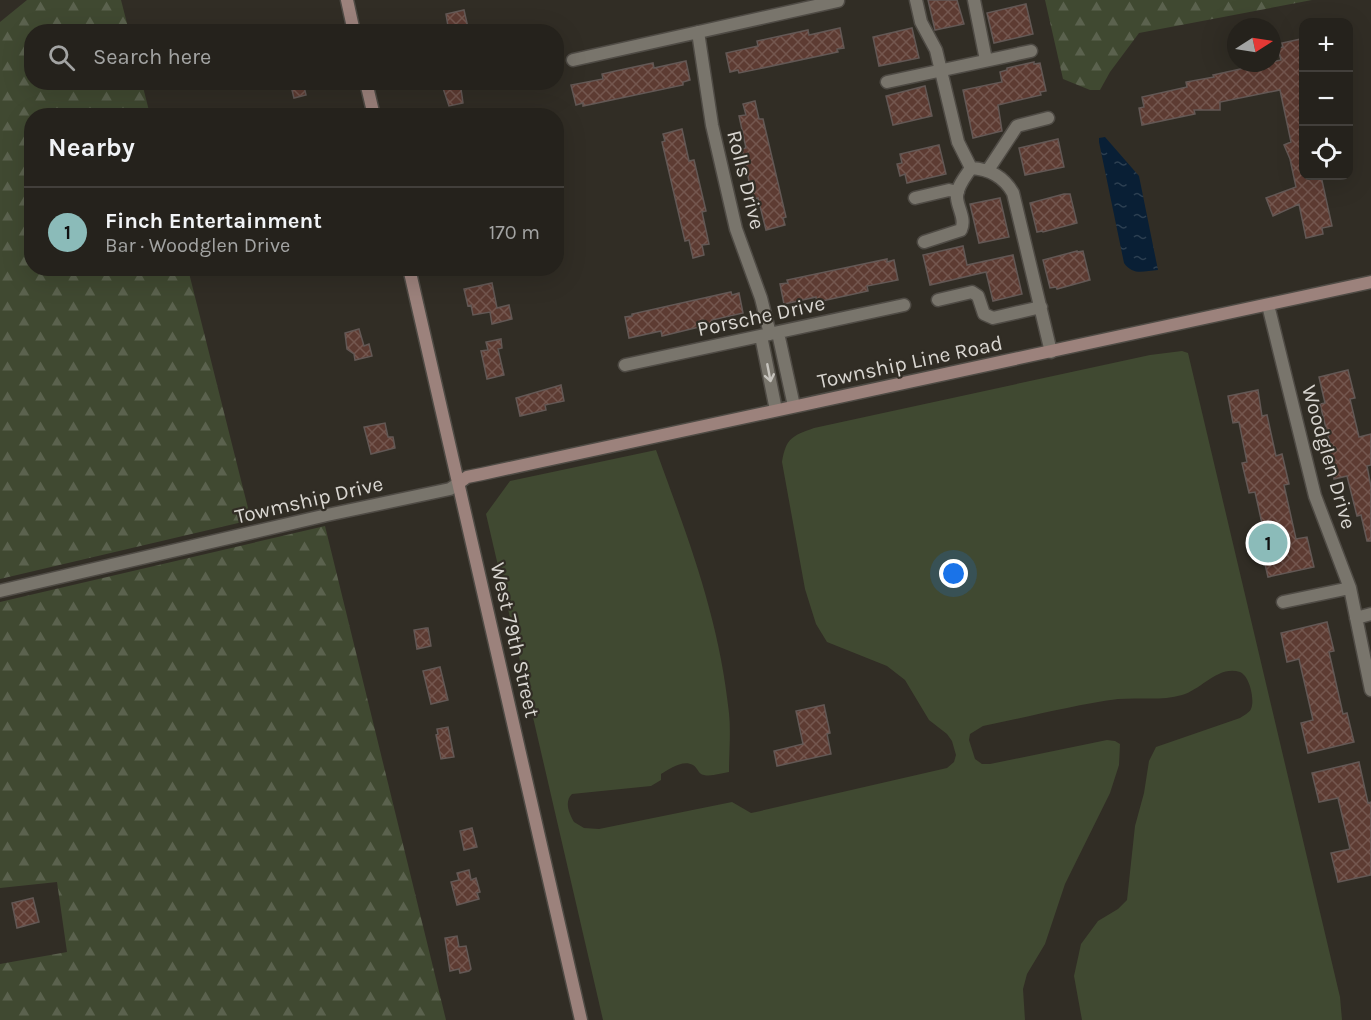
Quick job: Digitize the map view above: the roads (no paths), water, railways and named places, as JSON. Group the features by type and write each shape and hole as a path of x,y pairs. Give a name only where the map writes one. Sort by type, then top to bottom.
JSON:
{"main road":[{"path":"347,0 352,24"},
{"path":"368,90 372,108"},
{"name":"West 79th Street","path":"411,276 581,1020"},
{"name":"Township Line Road","path":"459,483 467,477 1371,282"}],"street":[{"path":"916,0 921,22 936,50 958,142 971,168"},
{"path":"974,0 986,60"},
{"path":"573,60 838,1"},
{"name":"Rolls Drive","path":"698,32 712,125 736,229 761,298 770,334 794,406"},
{"path":"887,82 1031,51"},
{"path":"988,170 1017,126 1048,118"},
{"path":"971,168 988,170 1004,182 1013,194 1051,352"},
{"path":"924,242 961,230 963,224 957,198 971,168"},
{"path":"915,198 949,190 958,192"},
{"path":"938,300 972,292 978,296 984,314 993,318 1041,307"},
{"name":"Woodglen Drive","path":"1268,304 1315,496 1350,588 1371,690"},
{"name":"Porsche Drive","path":"625,366 904,305"},
{"name":"Rolls Drive","path":"770,334 776,410"},
{"name":"Towmship Drive","path":"0,591 450,489 459,483"},
{"path":"1283,602 1350,588"},
{"path":"1356,618 1371,614"}],"water":[{"path":"1105,137 1139,176 1158,270 1135,271 1124,263 1099,142 1099,138"}],"place":[{"name":"Finch Entertainment","path":"1268,543"}]}
